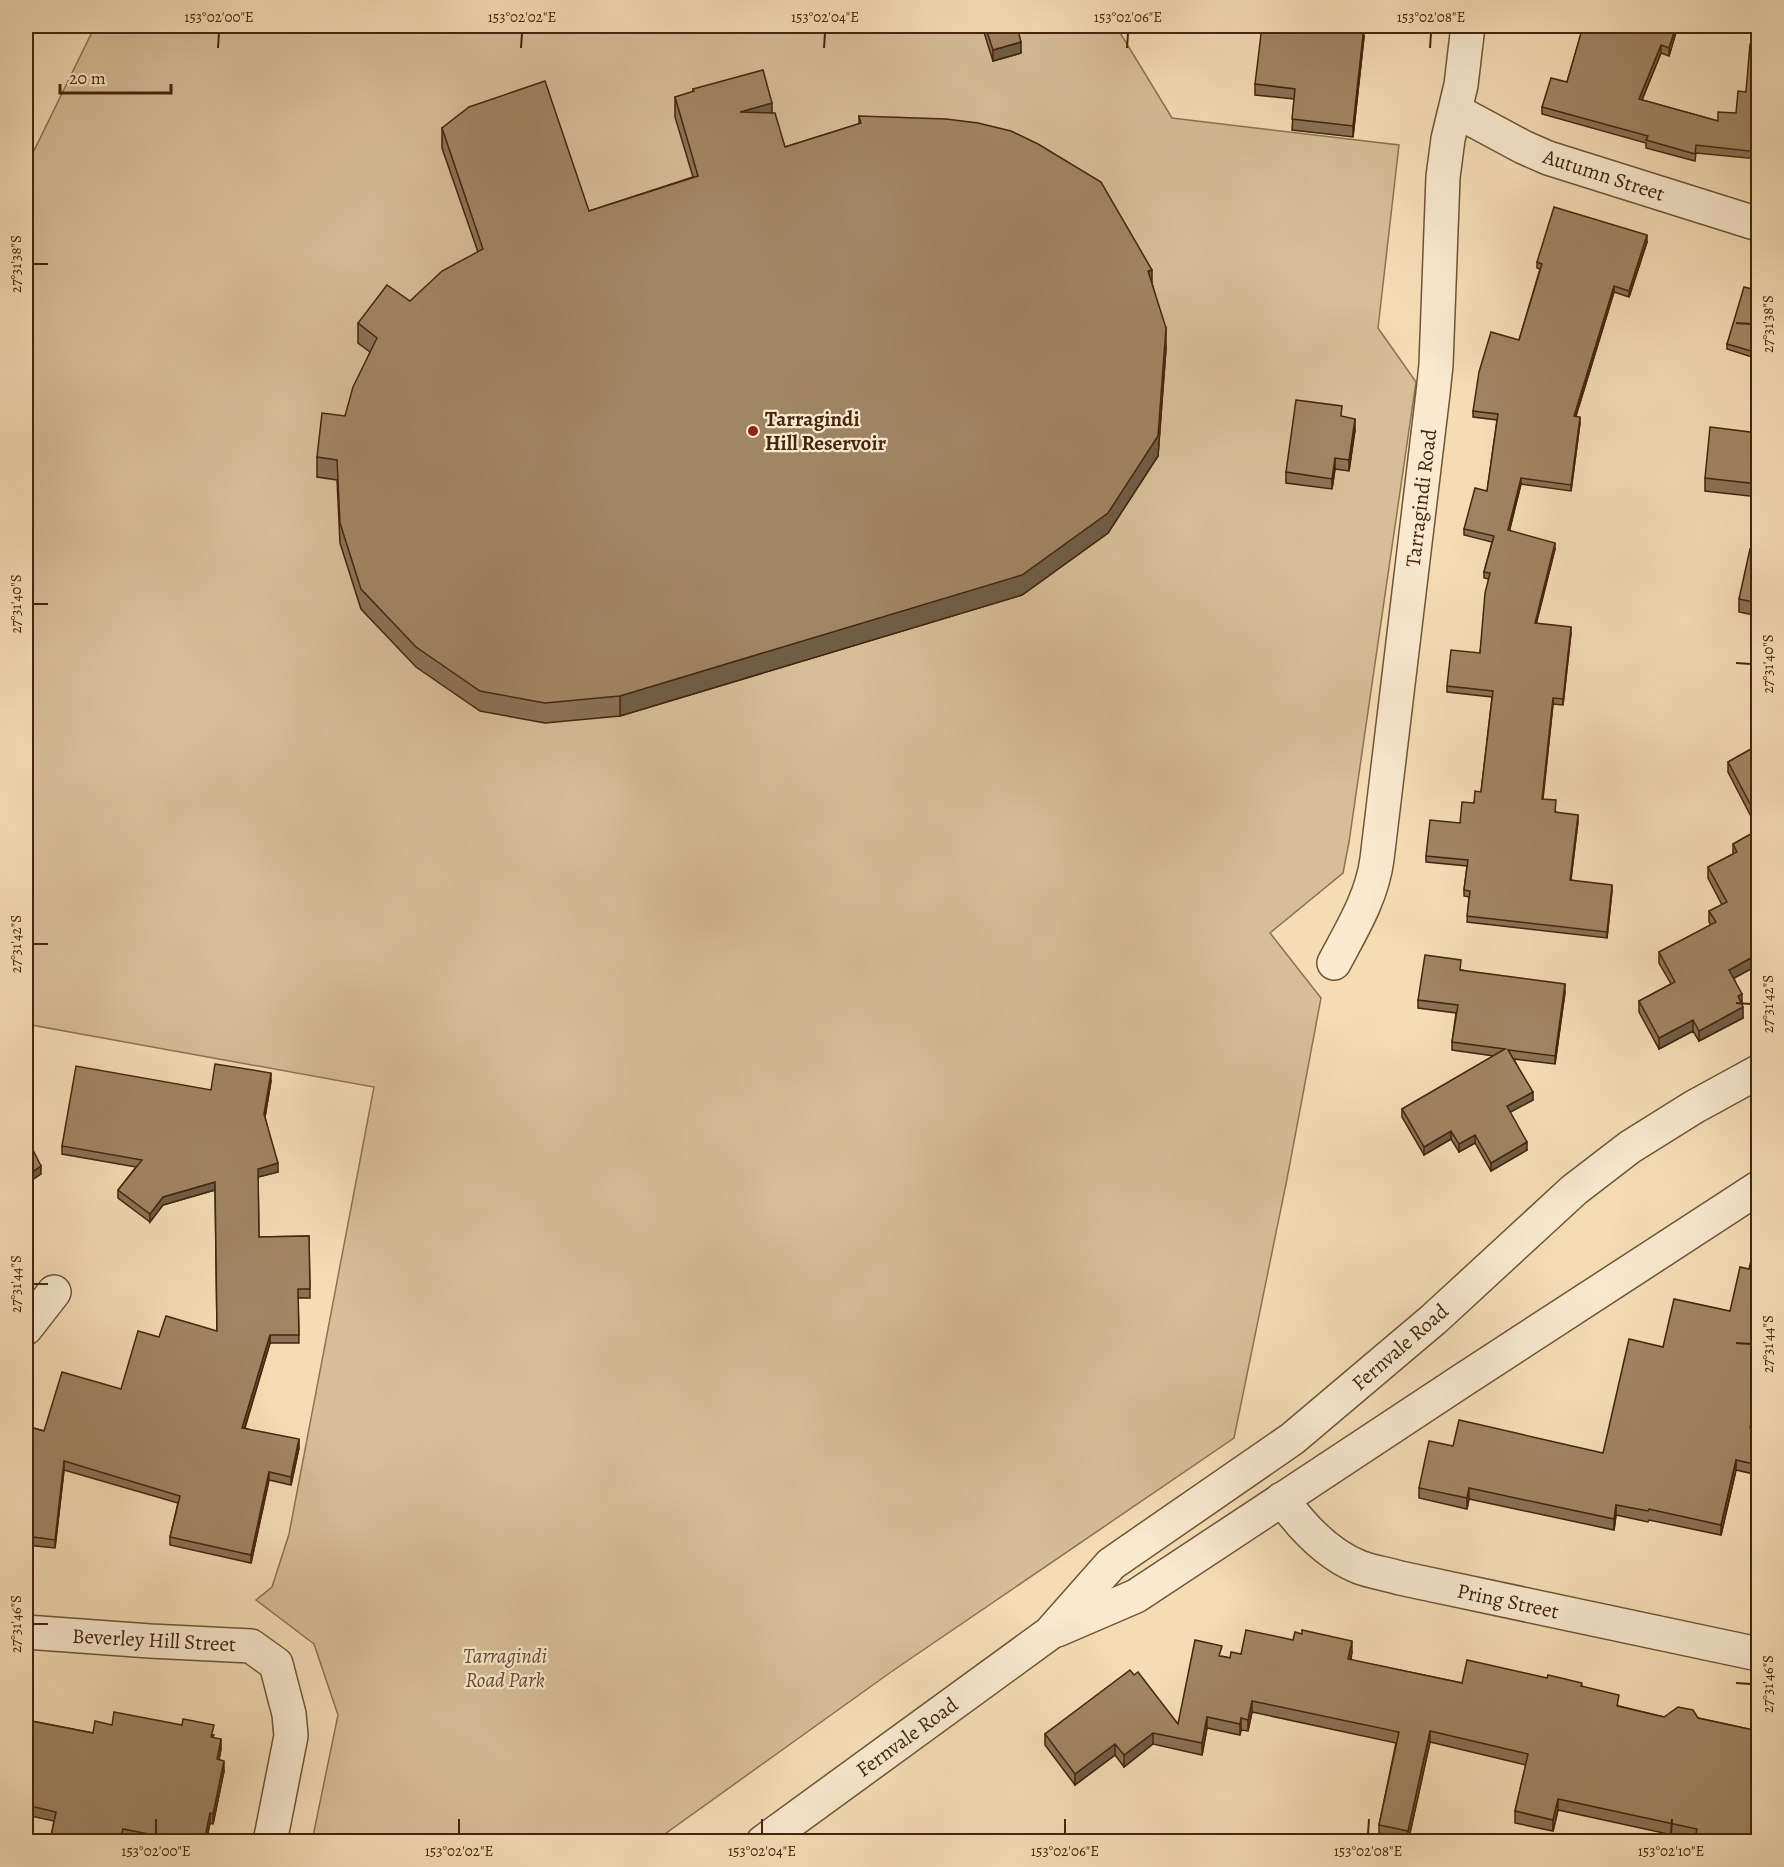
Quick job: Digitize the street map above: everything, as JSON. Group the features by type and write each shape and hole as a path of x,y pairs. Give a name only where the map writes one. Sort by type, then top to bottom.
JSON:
{"street":[{"name":"Tarragindi Road","path":"1334,963 1366,902 1375,874 1433,393 1443,177 1448,138 1461,85 1468,26"},
{"name":"Autumn Street","path":"1456,111 1548,158 1758,224"},
{"name":"Fernvale Road","path":"763,1842 1050,1633 1111,1564 1292,1439 1434,1318 1574,1190 1630,1147 1694,1107 1758,1072"},
{"name":"Fernvale Road","path":"1050,1633 1136,1596 1758,1188"},
{"path":"26,1328 54,1292"},
{"name":"Pring Street","path":"1282,1499 1307,1530 1331,1552 1360,1567 1412,1581 1758,1654"},
{"name":"Beverley Hill Street","path":"26,1632 251,1646 276,1664 289,1714 291,1736 270,1842"}],"green space":[{"name":"Tarragindi Road Park","path":"95,26 1116,26 1172,118 1399,145 1378,328 1416,382 1343,873 1270,933 1321,998 1234,1438 891,1672 655,1841 312,1841 338,1715 314,1644 256,1600 272,1587 289,1534 374,1087 26,1024 26,167"}],"building":[{"path":"985,26 1017,26 1021,42 993,50"},
{"path":"1262,26 1364,26 1353,126 1292,119 1295,89 1255,84"},
{"path":"1583,26 1676,26 1669,48 1661,45 1639,99 1718,121 1718,112 1736,113 1738,91 1746,92 1750,44 1758,44 1758,152 1696,145 1695,154 1646,140 1648,136 1542,107 1551,78 1567,82"},
{"name":"Tarragindi Hill Reservoir","path":"763,70 772,103 740,112 775,113 785,147 861,123 859,116 946,119 978,123 1011,131 1038,144 1101,182 1152,270 1148,271 1166,328 1158,436 1108,513 1022,575 620,696 545,703 480,691 416,647 361,589 340,523 337,460 317,457 322,413 345,416 353,387 377,338 358,323 387,285 410,301 442,271 483,249 442,128 469,107 545,81 589,211 698,176 675,97 694,91 693,89"},
{"path":"1554,207 1647,235 1629,291 1614,286 1574,416 1580,417 1571,485 1521,478 1508,530 1555,543 1535,623 1571,627 1563,699 1553,698 1542,799 1556,800 1555,812 1578,815 1570,880 1612,885 1607,932 1467,916 1470,891 1464,890 1468,860 1426,856 1430,820 1460,823 1462,802 1474,803 1475,791 1481,792 1493,691 1447,686 1451,650 1480,653 1485,593 1490,573 1484,572 1494,536 1464,529 1475,488 1487,491 1498,414 1473,411 1479,372 1491,332 1519,340 1542,264 1537,262"},
{"path":"1758,281 1758,353 1727,344 1744,287 1756,290"},
{"path":"1296,400 1342,406 1341,416 1355,419 1349,460 1335,458 1332,479 1286,472"},
{"path":"1710,427 1758,433 1758,484 1705,478"},
{"path":"1750,549 1758,551 1758,603 1739,599"},
{"path":"1758,745 1758,819 1728,762"},
{"path":"1758,830 1758,954 1729,970 1742,994 1738,996 1743,1007 1699,1031 1693,1020 1659,1038 1639,1001 1675,982 1659,952 1716,922 1709,911 1727,902 1708,867 1737,852 1733,844"},
{"path":"1425,955 1461,960 1460,970 1565,984 1555,1056 1508,1050 1533,1092 1507,1106 1527,1142 1491,1163 1475,1135 1459,1144 1451,1131 1424,1147 1402,1109 1505,1049 1452,1042 1458,1005 1418,1000"},
{"path":"215,1064 271,1073 264,1114 278,1163 258,1169 259,1237 309,1236 310,1289 298,1289 299,1335 270,1335 242,1428 299,1439 291,1477 269,1472 251,1555 170,1537 180,1496 64,1461 55,1540 26,1536 26,1426 44,1431 62,1372 121,1389 138,1331 159,1337 166,1316 217,1331 215,1182 163,1197 150,1214 118,1190 142,1160 62,1146 76,1066 211,1090"},
{"path":"26,1136 41,1166 26,1176"},
{"path":"1754,1248 1758,1249 1758,1392 1750,1428 1758,1430 1758,1465 1736,1460 1721,1525 1649,1509 1648,1511 1616,1505 1614,1519 1469,1488 1467,1498 1419,1488 1429,1441 1453,1446 1459,1420 1603,1453 1629,1339 1663,1347 1674,1299 1730,1311 1740,1267 1749,1269"},
{"path":"1246,1630 1293,1640 1295,1632 1302,1634 1302,1630 1352,1641 1348,1659 1462,1683 1467,1660 1547,1678 1548,1675 1619,1695 1617,1706 1664,1717 1678,1707 1693,1710 1698,1718 1758,1731 1758,1842 1694,1842 1697,1829 1558,1799 1553,1820 1515,1811 1528,1754 1430,1731 1408,1831 1379,1825 1399,1732 1252,1701 1248,1720 1241,1718 1240,1724 1207,1717 1202,1743 1153,1733 1124,1755 1115,1744 1075,1774 1045,1734 1130,1670 1134,1675 1138,1672 1178,1724 1195,1640 1222,1646 1219,1656 1230,1658 1231,1652 1241,1654"},
{"path":"114,1712 182,1725 183,1719 214,1725 211,1737 221,1739 217,1759 224,1761 213,1814 210,1813 204,1842 188,1842 123,1829 120,1842 97,1840 97,1842 50,1842 56,1812 26,1805 26,1720 93,1733 95,1721 112,1725"},
{"path":"881,1837 900,1842 880,1842"},
{"path":"979,1837 999,1842 978,1842"}],"place":[{"name":"Tarragindi Hill Reservoir","path":"753,431"}]}
